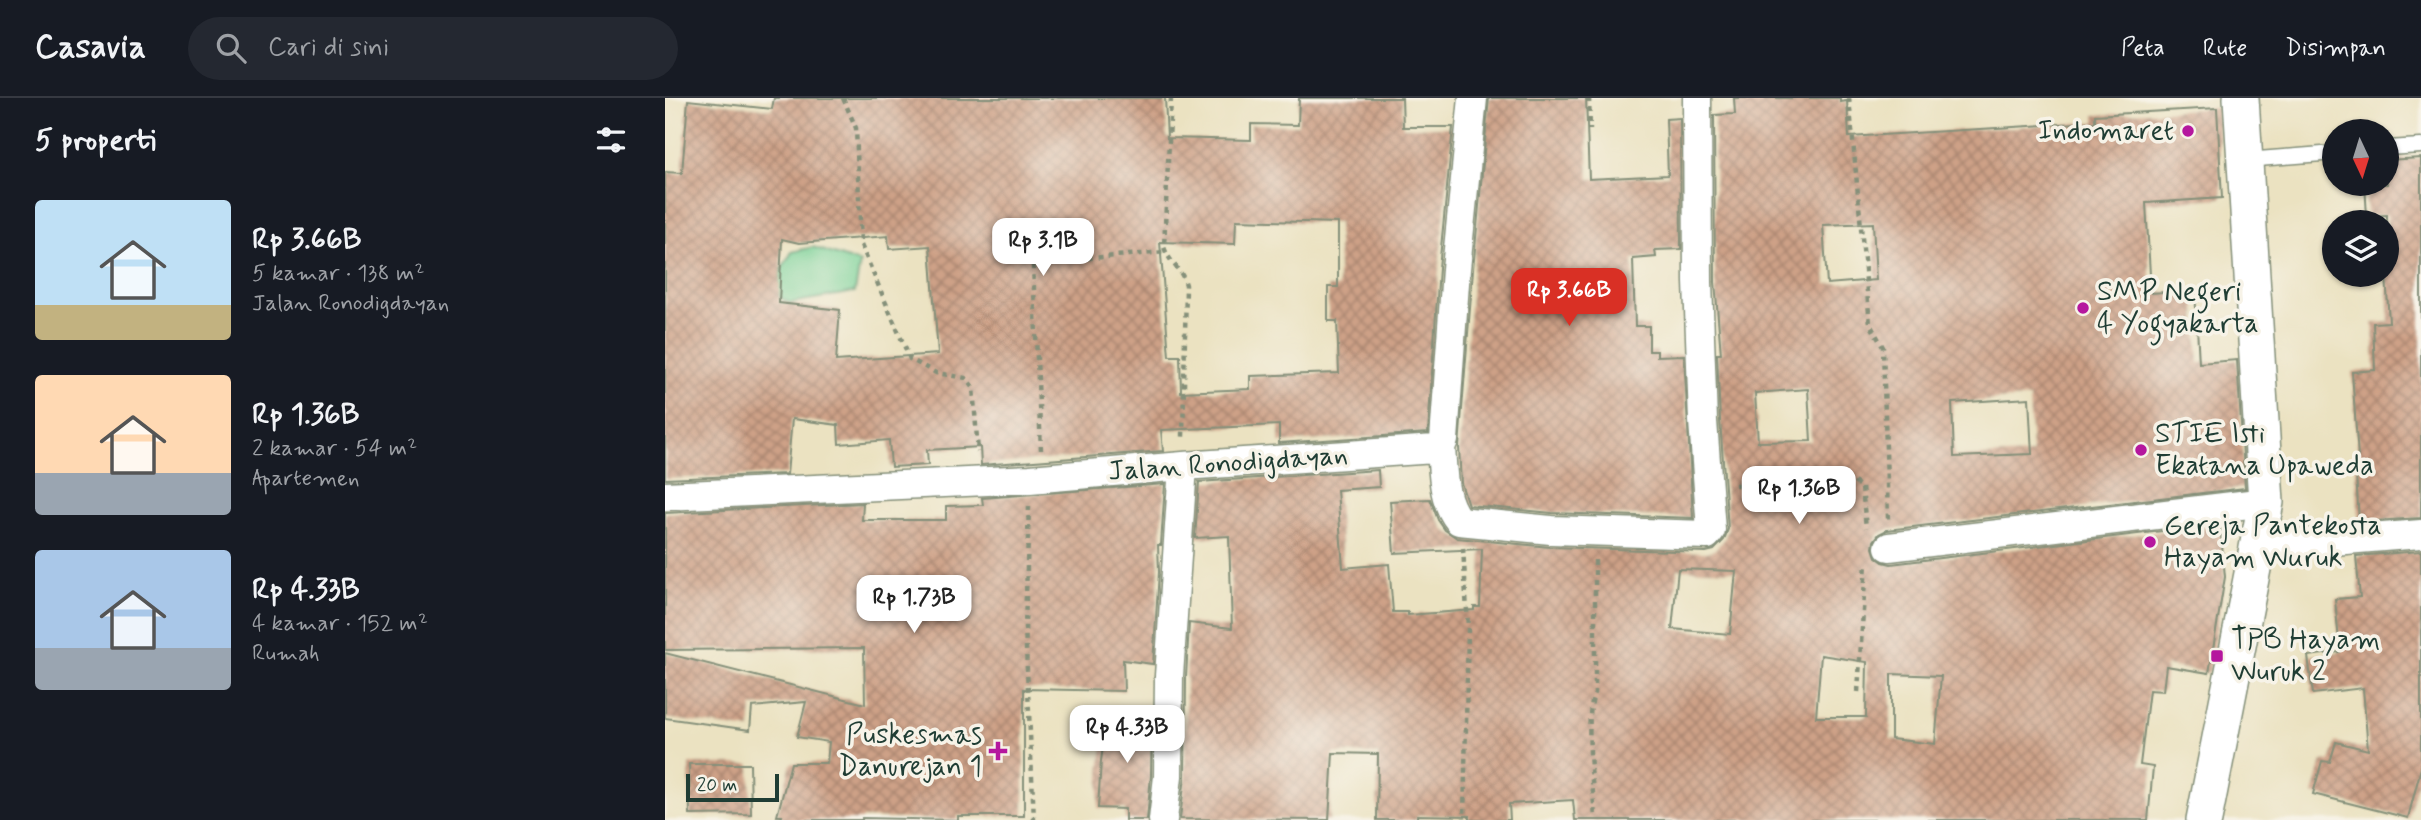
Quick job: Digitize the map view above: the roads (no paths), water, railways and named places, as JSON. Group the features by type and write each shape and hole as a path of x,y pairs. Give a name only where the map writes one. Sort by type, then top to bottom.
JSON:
{"street":[{"path":"1473,98 1454,293 1444,440 1441,447 1445,490 1450,509 1459,521 1510,528 1707,535 1711,530 1703,421 1698,282 1697,98"},
{"path":"2204,820 2266,502 2241,98"},
{"name":"Jalan Ronodigdayan","path":"665,496 1036,479 1441,447"},
{"path":"1163,820 1168,776 1169,676 1183,466"},
{"path":"1878,547 2266,502"},
{"path":"2257,547 2421,534"}],"lane":[{"path":"2399,147 2421,146"},
{"path":"2245,160 2322,154"}],"place":[{"name":"Indomaret","path":"2188,131"},
{"name":"SMP Negeri 4 Yogyakarta","path":"2083,308"},
{"name":"STIE Isti Ekatana Upaweda","path":"2141,450"},
{"name":"Gereja Pantekosta Hayam Wuruk","path":"2150,542"},
{"name":"TPB Hayam Wuruk 2","path":"2217,656"},
{"name":"Puskesmas Danurejan 1","path":"998,751"}]}
